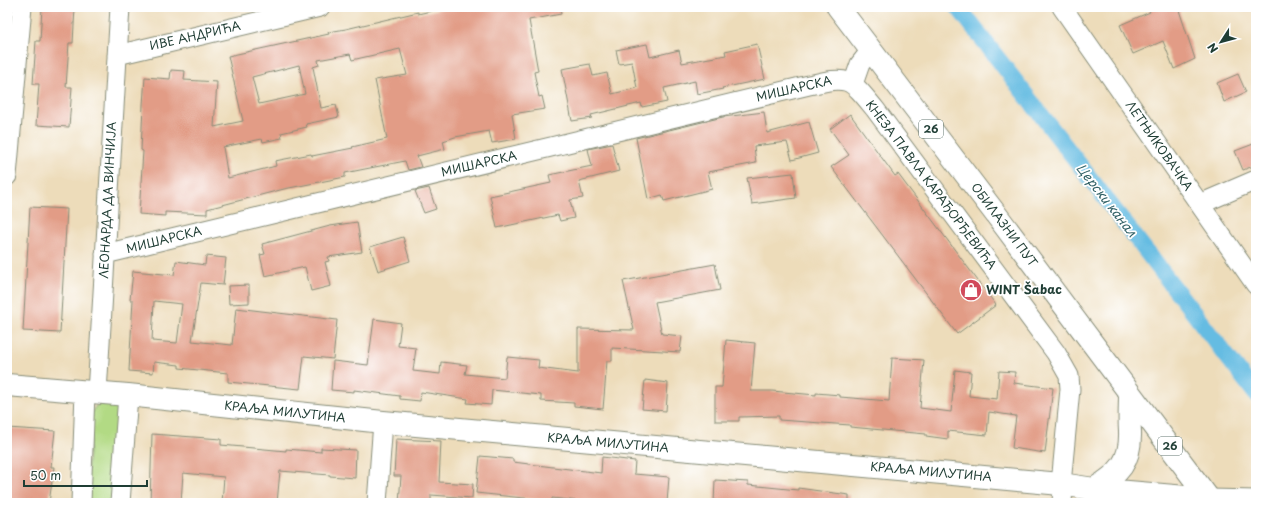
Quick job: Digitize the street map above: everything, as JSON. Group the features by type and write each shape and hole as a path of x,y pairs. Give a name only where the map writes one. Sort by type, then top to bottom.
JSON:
{"main road":[{"name":"ОБИЛАЗНИ ПУТ","path":"838,7 992,209 1210,501"},
{"name":"КРАЉА МИЛУТИНА","path":"7,385 1062,491 1094,489 1210,501"},
{"path":"1094,489 1117,472 1127,456 1130,444 1130,394"}],"street":[{"path":"7,176 22,7"},
{"name":"ЛЕОНАРДА ДА ВИНЧИЈА","path":"80,503 105,254 120,7"},
{"name":"ИВЕ АНДРИЋА","path":"117,55 320,7"},
{"name":"ЛЕТЊИКОВАЧКА","path":"1062,7 1256,285"},
{"path":"853,84 860,64 871,50"},
{"name":"МИШАРСКА","path":"105,254 809,85 842,79 853,84"},
{"name":"КНЕЗА ПАВЛА КАРАЂОРЂЕВИЋА","path":"853,84 867,99 889,128 1066,368 1069,376 1070,389 1062,491"},
{"path":"1200,204 1256,180"},
{"path":"120,503 128,396"},
{"path":"378,503 383,422"},
{"path":"1210,501 1256,500"}],"green space":[{"path":"100,403 114,404 120,409 115,503 85,503 92,412"}],"building":[{"path":"42,7 75,7 73,43 69,43 66,87 72,87 69,127 36,125 39,84 33,84 36,41 40,41"},
{"path":"448,7 560,7 561,14 529,20 538,71 534,72 539,97 542,96 545,109 512,114 516,139 492,143 489,131 455,137 443,141 445,149 417,156 421,167 408,170 405,161 345,173 345,177 284,189 207,209 207,214 165,212 165,216 139,214 143,151 141,150 145,77 170,79 171,70 185,71 184,80 217,82 214,127 243,121 228,56 329,34 328,32 418,12 418,14","holes":["400,49 407,75 375,80 387,139 352,147 353,148 275,161 276,166 228,178 223,147 262,139 263,142 282,138 281,133 307,127 306,124 339,117 336,105 321,108 313,67 319,65 318,60 350,54 352,60","299,65 305,94 259,104 252,77"]},
{"path":"1147,7 1178,7 1195,59 1174,69 1163,41 1133,54 1120,25 1150,12"},
{"path":"647,44 650,57 679,50 682,63 726,55 725,51 757,44 765,79 697,94 695,81 664,88 667,102 642,107 641,103 591,115 592,118 572,121 562,69 590,64 593,76 607,73 612,94 637,88 632,62 619,64 616,50"},
{"path":"1238,74 1246,92 1224,102 1217,83"},
{"path":"764,112 767,133 809,122 818,153 792,160 787,142 754,146 756,163 708,172 712,189 664,201 662,195 648,199 636,138 723,117"},
{"path":"850,114 895,176 898,174 996,305 957,334 831,167 849,155 830,129"},
{"path":"1256,143 1256,165 1243,170 1235,151"},
{"path":"612,144 619,171 579,181 583,198 570,200 574,218 560,221 558,215 497,228 490,196 551,183 549,175 592,166 588,149"},
{"path":"793,173 796,198 752,204 747,178"},
{"path":"429,188 436,209 424,213 415,191"},
{"path":"30,207 67,209 60,333 23,331"},
{"path":"357,222 362,252 328,257 329,261 325,262 331,286 311,291 305,267 265,276 260,255 265,254 262,244 330,226"},
{"path":"403,237 410,261 378,271 370,247"},
{"path":"206,256 226,258 223,285 201,283 192,341 232,345 236,308 337,320 333,359 304,356 300,389 228,382 228,373 179,368 179,365 154,362 153,373 129,371 133,300 130,300 133,271 174,275 176,261 205,265","holes":["154,301 182,304 177,343 152,341"]},
{"path":"715,264 720,290 655,302 662,334 682,336 680,352 612,348 612,361 607,361 603,409 574,406 574,403 541,401 541,395 492,390 491,405 467,403 468,399 421,392 420,401 400,399 400,396 354,390 354,392 331,390 333,361 368,365 374,319 401,323 398,346 416,348 413,371 440,374 441,362 467,365 465,374 505,378 507,357 539,360 538,368 578,373 578,329 634,330 623,281"},
{"path":"249,285 249,303 229,304 228,286"},
{"path":"726,340 755,343 751,391 772,391 816,395 816,393 840,395 840,397 889,401 892,358 924,360 920,408 951,412 955,370 971,372 969,396 997,399 999,371 1015,372 1014,383 1053,388 1045,453 1012,448 1016,416 989,412 987,435 948,431 948,439 926,436 926,434 850,427 850,425 779,420 779,416 739,417 739,421 715,421 715,387 722,387"},
{"path":"645,380 668,383 666,411 642,409"},
{"path":"7,428 55,431 51,467 54,467 49,503 7,503"},
{"path":"152,434 221,439 221,445 286,451 286,449 321,452 321,448 356,450 355,478 280,471 277,503 222,503 224,477 183,473 181,503 150,503"},
{"path":"396,439 441,441 439,482 473,484 472,498 431,495 431,503 399,503 401,476 394,476"},
{"path":"480,456 513,459 513,462 601,473 602,457 635,461 634,474 669,477 667,503 595,503 552,498 552,501 476,493"},
{"path":"715,480 748,482 748,485 798,490 798,488 849,495 849,503 714,503"}],"waterway":[{"name":"Церски канал","path":"958,7 1256,394"}],"place":[{"name":"WINT Šabac","path":"971,290"}]}
